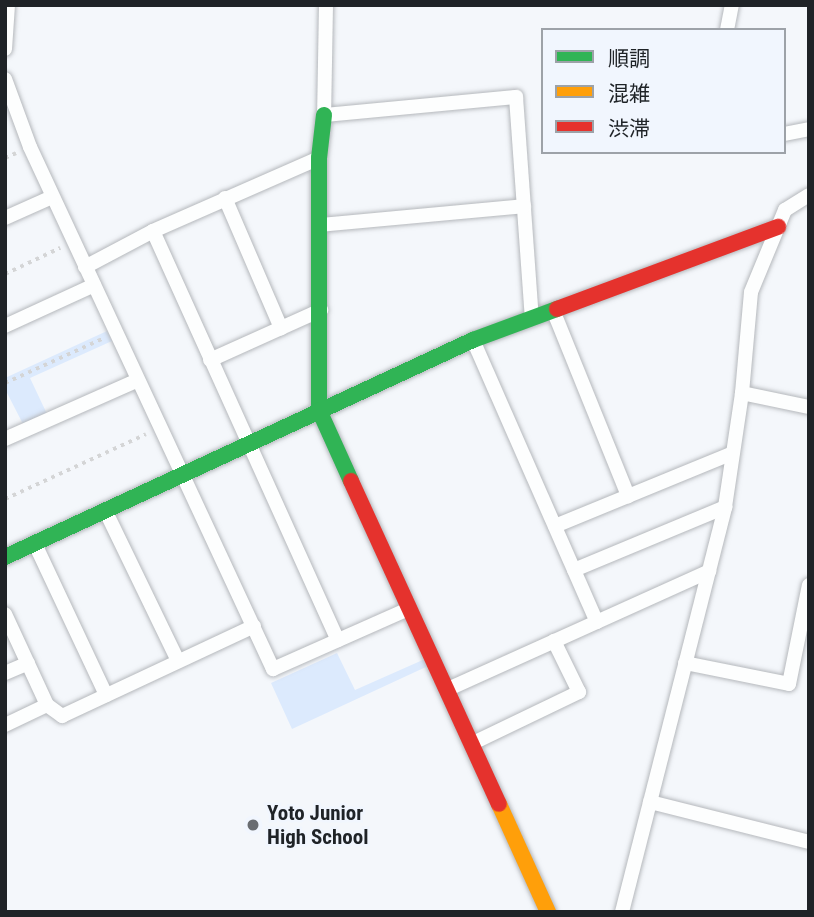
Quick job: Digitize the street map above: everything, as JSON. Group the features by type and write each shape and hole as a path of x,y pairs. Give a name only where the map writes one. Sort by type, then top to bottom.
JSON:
{"street":[{"path":"5,49 8,5"},
{"path":"326,5 324,114 319,158 319,410 406,610 446,690 548,912"},
{"path":"727,28 732,5"},
{"path":"5,79 52,197 273,669 406,610"},
{"path":"324,114 516,97 532,318"},
{"path":"786,134 809,129"},
{"path":"85,267 152,231 319,158"},
{"path":"622,912 725,507 743,393 751,292 785,210 809,195"},
{"path":"5,218 52,197"},
{"path":"225,198 281,328"},
{"path":"320,225 524,206"},
{"path":"5,557 473,340 778,227"},
{"path":"152,231 338,640"},
{"path":"5,326 94,285"},
{"path":"210,360 321,310"},
{"path":"553,310 628,496"},
{"path":"473,340 597,622"},
{"path":"5,439 138,380"},
{"path":"743,393 809,407"},
{"path":"555,526 733,453"},
{"path":"574,569 725,507"},
{"path":"106,512 178,661"},
{"path":"35,544 106,695"},
{"path":"446,690 709,571"},
{"path":"685,663 789,684 809,585"},
{"path":"5,614 47,705 62,716 254,626"},
{"path":"471,744 579,692 554,641"},
{"path":"5,673 28,663"},
{"path":"5,725 47,705"},
{"path":"650,803 809,842"}],"path":[{"path":"5,274 73,242"},
{"path":"5,383 116,332"},
{"path":"5,499 160,428"}],"shaded area":[{"path":"107,331 112,341 30,378 47,414 23,424 5,389 5,378"},
{"path":"337,653 355,690 425,659 428,666 292,729 271,683"}],"traffic: fast":[{"path":"324,115 319,158 319,410 351,481"},
{"path":"5,557 473,340 557,309"}],"traffic: slow":[{"path":"499,804 548,912"}],"traffic: jam":[{"path":"557,309 778,227"},
{"path":"351,481 499,804"}],"place":[{"name":"Yoto Junior High School","path":"253,825"}]}
